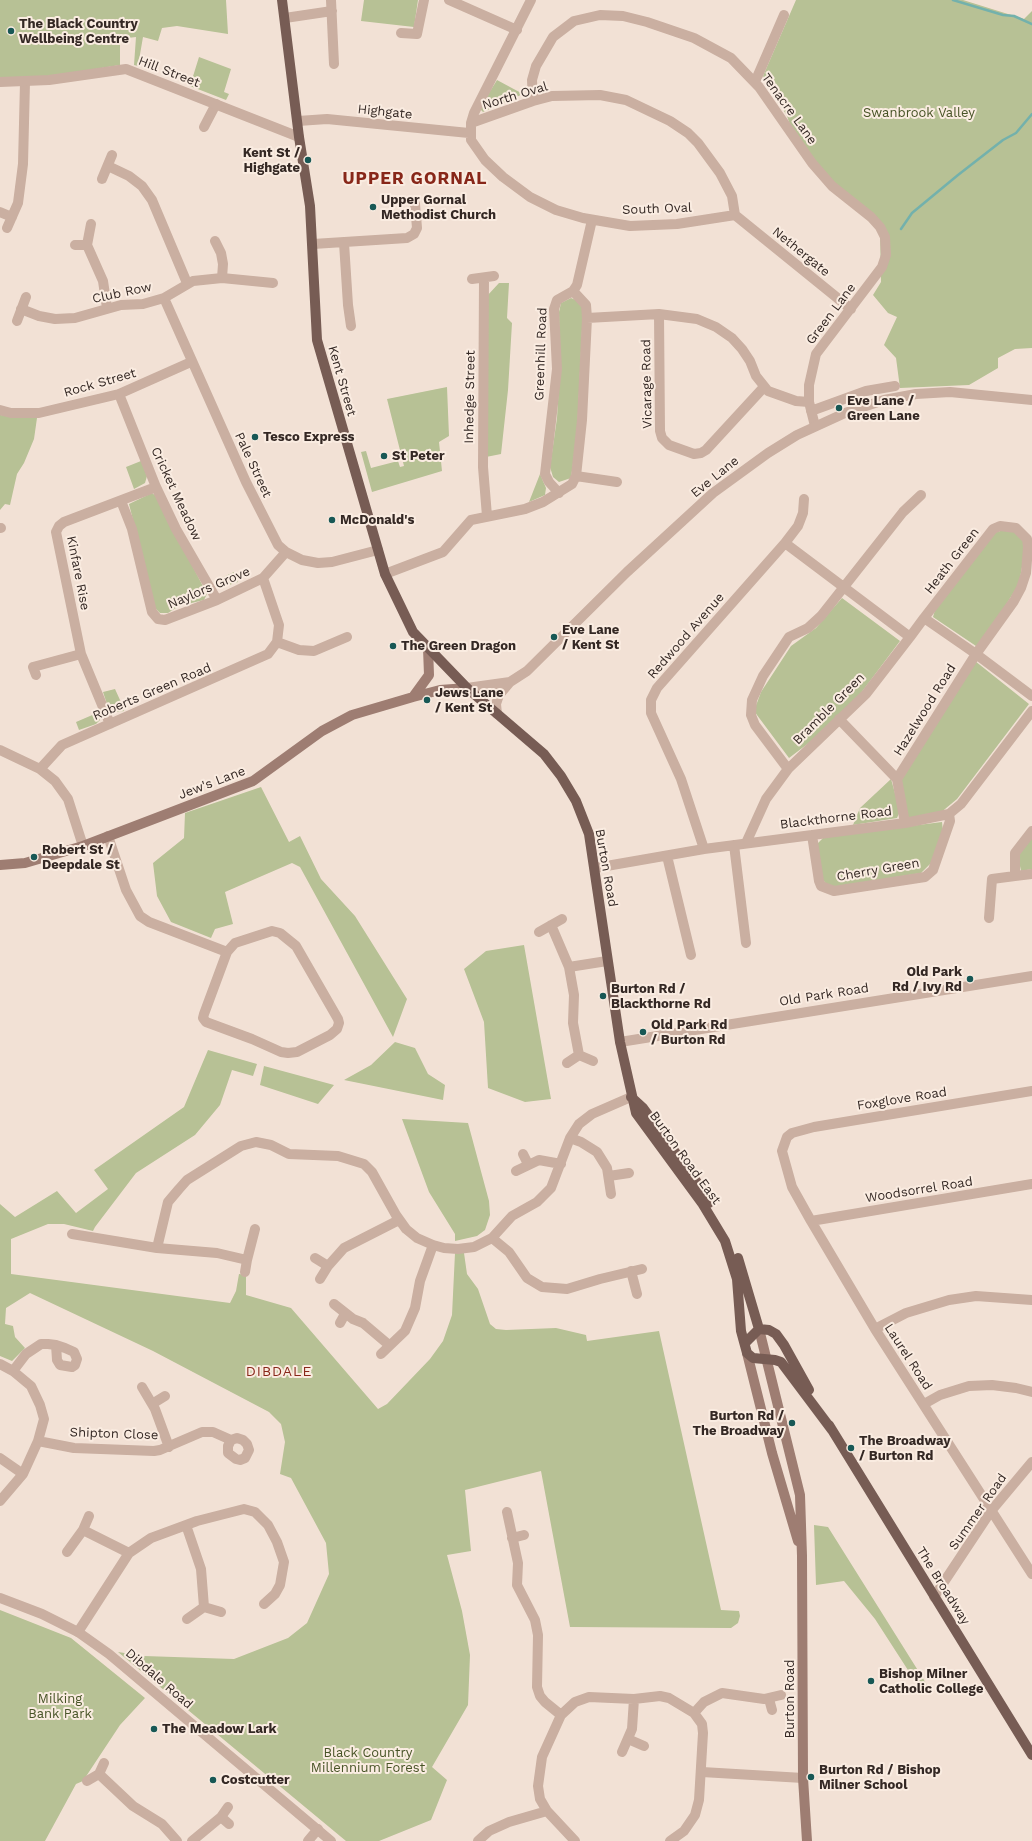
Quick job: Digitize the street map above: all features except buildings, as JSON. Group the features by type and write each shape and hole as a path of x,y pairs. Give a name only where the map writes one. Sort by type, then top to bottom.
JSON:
{"main road":[{"name":"Kent Street","path":"282,0 299,136 310,206 317,340 385,574 413,632 467,688"},
{"path":"412,697 429,675 428,648"},
{"name":"Jew's Lane","path":"0,865 25,863 82,846 253,781 322,732 352,715 440,690 467,688"},
{"name":"Burton Road","path":"467,688 544,754 562,776 582,813 589,834 595,868 607,961 620,1042 631,1097"},
{"name":"Burton Road East","path":"631,1097 643,1108 696,1181 724,1227 738,1260 760,1329"},
{"name":"Burton Road East","path":"631,1097 636,1113 702,1203 725,1242 737,1279 741,1331 747,1353"},
{"path":"745,1343 760,1329"},
{"name":"Burton Road","path":"760,1329 772,1384 800,1495 802,1556 803,1778 807,1841"},
{"name":"The Broadway","path":"760,1329 769,1330 776,1334 784,1345 832,1430 1032,1755"},
{"name":"Burton Road","path":"747,1353 768,1436 802,1556"},
{"name":"The Broadway","path":"747,1353 754,1358 775,1360 784,1366 832,1430"},
{"path":"768,1436 778,1430 771,1398 772,1384"}],"street":[{"path":"332,0 334,64"},
{"path":"401,33 418,34 424,0"},
{"path":"449,0 517,30"},
{"path":"470,128 474,113 531,0"},
{"path":"285,18 332,11"},
{"name":"Tenacre Lane","path":"533,101 532,80 536,66 553,37 574,21 600,15 623,16 647,22 694,38 731,58 755,82 771,101 812,163 832,186 871,217 885,236 886,245"},
{"path":"755,82 784,15"},
{"name":"Hill Street","path":"0,82 49,80 126,69 299,136"},
{"path":"7,228 18,203 23,164 24,82"},
{"name":"North Oval","path":"470,128 533,101 552,96 600,95 626,100 652,111 670,121 698,143 720,173 732,196 735,215"},
{"path":"204,127 216,104"},
{"name":"Highgate","path":"298,121 327,119 470,128"},
{"name":"South Oval","path":"470,128 471,140 477,151 503,177 518,188 556,210 592,220 630,226 677,224 735,215"},
{"path":"102,179 112,155"},
{"path":"108,166 130,176 142,186 152,200 187,283"},
{"path":"313,244 407,238 414,234 417,228 415,204"},
{"path":"0,212 12,217"},
{"name":"Nethergate","path":"735,215 851,309"},
{"path":"385,574 443,552 471,520 537,504 559,493 572,484 576,476 582,420 587,318 586,305 573,291 577,284 592,220"},
{"path":"91,224 87,245 103,281 107,308"},
{"path":"215,242 221,253 223,264 222,278"},
{"path":"344,243 348,305 351,326"},
{"path":"75,245 87,245"},
{"name":"Green Lane","path":"815,426 810,407 811,370 816,354 882,267 886,255 886,245"},
{"path":"472,279 494,276"},
{"name":"Club Row","path":"22,309 39,316 55,319 75,318 107,308 143,304 164,298 187,283 222,278 273,283"},
{"name":"Inhedge Street","path":"484,278 482,467 487,516"},
{"name":"Greenhill Road","path":"559,493 549,482 545,474 556,369 554,309 557,300 573,291"},
{"path":"17,321 26,297"},
{"name":"Pale Street","path":"164,298 191,362 250,489 278,545 286,552 302,560 318,562 332,562 378,550"},
{"path":"587,318 658,314 697,319 716,327 732,338 742,349 764,387 768,391 810,407 866,391 895,386"},
{"name":"Vicarage Road","path":"658,314 660,431 662,438 669,445 694,454 701,453 706,450 764,387"},
{"name":"Rock Street","path":"0,410 11,413 39,413 119,394 191,362"},
{"name":"Eve Lane","path":"467,688 510,682 527,671 627,572 714,493 768,453 815,426 884,400 916,394 950,392 1032,400"},
{"name":"Cricket Meadow","path":"119,394 156,487 176,529 217,600"},
{"path":"576,476 617,482"},
{"name":"Kinfare Rise","path":"110,724 81,654 56,532 59,526 64,522 156,487"},
{"path":"788,769 755,725 750,714 752,700 763,676 789,638 808,628 821,616 903,512 921,496"},
{"name":"Redwood Avenue","path":"704,849 681,778 651,713 651,700 657,688 785,543 798,526 803,513 804,499"},
{"name":"Naylors Grove","path":"122,501 132,529 152,612 158,619 165,620 217,600 263,578 286,552"},
{"name":"Heath Green","path":"910,638 993,529 1000,526 1016,528 1027,539 1028,548 1026,573 1021,588 1014,601 976,654"},
{"path":"785,543 910,638"},
{"path":"263,578 279,625 277,642 299,650 314,651 347,637"},
{"path":"924,618 976,654 1032,696"},
{"name":"Bramble Green","path":"746,843 766,799 788,769 866,694 910,638"},
{"name":"Roberts Green Road","path":"40,768 62,745 263,658 272,651 277,642"},
{"path":"36,675 33,667 81,654"},
{"name":"Hazelwood Road","path":"897,780 976,654"},
{"path":"496,714 496,704 499,695 510,682"},
{"path":"949,814 961,804 1032,711"},
{"path":"839,719 897,780 905,823"},
{"path":"0,750 40,768 55,782 68,799 82,846"},
{"name":"Blackthorne Road","path":"595,868 704,849 905,823 949,814"},
{"name":"Cherry Green","path":"812,835 821,886 834,891 841,890 925,877 933,870 950,821 949,814"},
{"path":"1016,876 1015,853 1032,831"},
{"path":"108,836 126,890 140,916 149,922 227,952"},
{"path":"734,845 746,944"},
{"path":"667,856 691,955"},
{"path":"989,918 992,879 1032,874"},
{"path":"539,932 562,919"},
{"path":"551,925 569,967 574,996 573,1023 579,1055"},
{"path":"272,931 286,937 296,946 338,1019 339,1023 337,1029 330,1035 297,1052 288,1053 281,1052 252,1039 206,1022 203,1018 204,1014 227,952 236,943 264,933 272,931"},
{"path":"569,967 607,961"},
{"name":"Old Park Road","path":"620,1042 1032,976"},
{"path":"579,1055 592,1061"},
{"path":"567,1063 579,1055"},
{"name":"Foxglove Road","path":"784,1144 792,1133 814,1127 1032,1091"},
{"path":"156,1248 168,1202 187,1180 241,1146 256,1142 271,1145 289,1154 338,1156 364,1164 372,1172 399,1220 417,1238 433,1245 454,1249 471,1248 492,1238 512,1216 544,1196 551,1188 570,1138 579,1124 592,1114 631,1097"},
{"path":"570,1138 581,1142 597,1152 603,1160 609,1176 611,1194"},
{"name":"Laurel Road","path":"784,1144 782,1151 792,1187 811,1221 875,1329 1032,1574"},
{"path":"523,1154 528,1164"},
{"path":"516,1170 539,1160 561,1164"},
{"path":"609,1176 629,1173"},
{"name":"Woodsorrel Road","path":"811,1221 1032,1184"},
{"path":"320,1279 328,1266 350,1244 399,1220"},
{"path":"245,1272 255,1229"},
{"path":"72,1234 156,1248 218,1252 247,1260"},
{"path":"492,1238 509,1252 527,1278 542,1287 567,1289 642,1268"},
{"path":"381,1354 405,1331 415,1308 420,1281 433,1245"},
{"path":"315,1258 328,1266"},
{"path":"631,1271 637,1294"},
{"path":"875,1329 906,1313 949,1300 976,1296 1032,1300"},
{"path":"334,1304 342,1318 363,1323 389,1345"},
{"path":"13,1371 26,1354 36,1345 56,1345"},
{"path":"0,1364 13,1371 31,1386 40,1405 44,1419 38,1441 23,1474 0,1501"},
{"path":"924,1404 940,1395 969,1386 992,1385 1032,1392"},
{"path":"142,1387 152,1404 169,1447"},
{"path":"152,1404 165,1396"},
{"name":"Shipton Close","path":"38,1441 74,1448 154,1451 169,1447 202,1432 213,1432 231,1440"},
{"path":"0,1458 23,1474"},
{"name":"Summer Road","path":"934,1598 991,1511 1032,1462"},
{"path":"78,1632 129,1553 151,1538 186,1525 244,1509 255,1512 262,1518 277,1542 284,1562 280,1585 275,1594 264,1604"},
{"path":"507,1512 518,1563 517,1585 535,1620 538,1635 538,1687 540,1696 561,1715"},
{"path":"67,1552 83,1530 89,1516"},
{"path":"186,1525 201,1569 204,1607"},
{"path":"83,1530 129,1553"},
{"path":"512,1538 524,1535"},
{"name":"Dibdale Road","path":"0,1598 42,1614 78,1632 110,1654 331,1841"},
{"path":"204,1607 221,1612"},
{"path":"187,1619 204,1607"},
{"path":"694,1712 704,1702 722,1693 770,1699 781,1694"},
{"path":"575,1841 547,1811 540,1799 538,1786 539,1769 542,1756 561,1715 575,1702 589,1697 634,1699 660,1696 669,1698 694,1712 702,1724 704,1733 702,1772 696,1815 684,1830 670,1841"},
{"path":"622,1752 632,1729 634,1699"},
{"path":"770,1699 772,1710"},
{"path":"628,1739 644,1746"},
{"path":"87,1781 99,1774 104,1763"},
{"path":"702,1772 803,1778"},
{"path":"99,1774 133,1806 162,1824 177,1841"},
{"path":"192,1841 221,1817 228,1807"},
{"path":"478,1841 489,1831 509,1822 547,1811"},
{"path":"221,1817 229,1824"},
{"path":"308,1841 318,1829"}],"green space":[{"path":"0,0 226,0 228,34 177,26 162,28 158,41 143,37 138,66 134,65 136,37 120,39 120,65 34,79 0,79"},
{"path":"364,0 418,0 414,27 361,21"},
{"name":"Swanbrook Valley","path":"796,0 963,0 1024,19 1032,11 1032,348 1015,349 998,358 998,368 969,385 900,388 896,358 884,345 897,317 888,313 873,295 881,282 880,228 832,186 793,134 787,116 763,76"},
{"path":"199,57 231,69 224,92 229,94 226,100 190,86"},
{"path":"497,80 523,94 483,112 481,110 481,106"},
{"path":"499,283 509,283 507,318 512,323 508,390 501,454 486,457 487,296"},
{"path":"571,298 578,301 583,309 577,433 571,478 559,482 553,477 550,467 557,418 560,368 559,312 561,303"},
{"path":"447,387 449,436 439,442 442,471 372,492 361,452 366,451 371,468 398,461 400,467 404,466 387,399"},
{"path":"0,415 37,418 34,439 24,463 17,474 10,505 5,504 0,510"},
{"path":"141,461 147,476 145,483 134,489 126,467"},
{"path":"540,474 546,488 545,495 529,502"},
{"path":"152,493 156,496 207,594 204,600 179,606 168,613 160,613 155,608 129,504"},
{"path":"1005,530 1014,531 1023,538 1025,550 1019,584 983,641 976,646 933,617 935,610 996,532"},
{"path":"234,572 238,582 226,586 220,586 215,581"},
{"path":"842,598 900,641 861,693 814,739 789,758 754,711 761,692 791,646 816,628"},
{"path":"975,661 1029,704 957,799 939,814 907,818 901,781"},
{"path":"115,689 124,711 116,712 108,707 103,692"},
{"path":"97,713 100,720 96,724 79,730 76,722"},
{"path":"891,779 900,811 897,818 853,825 860,808"},
{"path":"261,787 289,842 300,836 321,879 355,916 407,999 393,1037 300,867 292,863 225,892 233,924 215,929 211,938 171,922 157,896 153,863 184,838 185,813"},
{"path":"942,822 943,832 931,863 921,873 833,887 827,885 823,880 817,844 824,837"},
{"path":"1032,838 1032,869 1021,871 1018,856"},
{"path":"524,945 551,1099 525,1102 488,1088 484,1022 464,969 486,951"},
{"path":"395,1042 415,1048 428,1074 445,1085 443,1100 344,1080 371,1065"},
{"name":"Black Country Millennium Forest","path":"208,1050 257,1064 253,1076 232,1070 220,1105 195,1135 136,1173 93,1231 64,1224 48,1224 11,1239 11,1274 230,1303 236,1291 239,1274 246,1275 246,1295 291,1308 378,1409 387,1404 430,1359 443,1341 452,1315 455,1253 464,1253 467,1274 478,1289 490,1324 496,1329 556,1328 586,1335 587,1341 659,1331 721,1610 739,1611 740,1616 738,1623 731,1628 570,1627 541,1471 465,1490 471,1551 447,1555 462,1611 470,1655 468,1705 432,1767 447,1780 431,1820 379,1841 346,1841 118,1652 144,1656 234,1659 288,1638 307,1623 329,1574 326,1543 291,1478 280,1474 285,1442 281,1424 269,1412 153,1351 30,1293 6,1308 5,1324 13,1326 15,1337 25,1348 12,1361 0,1356 0,1204 15,1217 57,1191 76,1213 108,1189 94,1170 184,1107"},
{"path":"264,1066 334,1085 318,1104 260,1085"},
{"path":"402,1119 468,1123 489,1201 490,1215 485,1230 477,1236 455,1241 455,1234 429,1192"},
{"path":"814,1525 828,1527 929,1688 915,1681 875,1619 844,1581 816,1585"},
{"name":"Milking Bank Park","path":"0,1610 71,1638 145,1698 120,1725 83,1781 76,1784 45,1841 0,1841"}],"waterway":[{"path":"953,0 1003,15 1014,16 1032,24"},
{"path":"901,229 912,213 1003,140 1016,133 1032,114"}],"place":[{"name":"The Black Country Wellbeing Centre","path":"11,31"},
{"name":"Kent St / Highgate","path":"308,160"},
{"name":"Upper Gornal Methodist Church","path":"373,207"},
{"name":"Eve Lane / Green Lane","path":"839,408"},
{"name":"Tesco Express","path":"255,437"},
{"name":"St Peter","path":"384,456"},
{"name":"McDonald's","path":"332,520"},
{"name":"Eve Lane / Kent St","path":"554,637"},
{"name":"The Green Dragon","path":"393,646"},
{"name":"Jews Lane / Kent St","path":"427,700"},
{"name":"Robert St / Deepdale St","path":"34,857"},
{"name":"Old Park Rd / Ivy Rd","path":"970,979"},
{"name":"Burton Rd / Blackthorne Rd","path":"603,996"},
{"name":"Old Park Rd / Burton Rd","path":"643,1032"},
{"name":"Burton Rd / The Broadway","path":"792,1423"},
{"name":"The Broadway / Burton Rd","path":"851,1448"},
{"name":"Bishop Milner Catholic College","path":"871,1681"},
{"name":"The Meadow Lark","path":"154,1729"},
{"name":"Burton Rd / Bishop Milner School","path":"811,1777"},
{"name":"Costcutter","path":"213,1780"}],"district":[{"name":"UPPER GORNAL","path":"415,179"},
{"name":"DIBDALE","path":"279,1372"}]}
